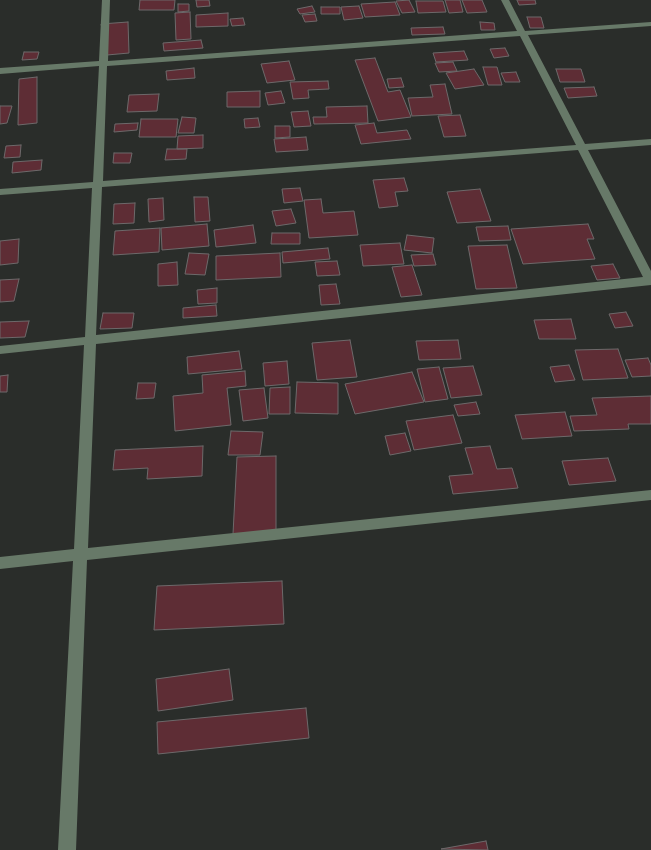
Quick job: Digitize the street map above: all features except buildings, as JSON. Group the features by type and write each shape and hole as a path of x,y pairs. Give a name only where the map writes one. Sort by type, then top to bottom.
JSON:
{"street":[{"path":"67,850 106,0"},
{"path":"0,350 90,342 651,280 505,0"},
{"path":"0,71 524,35 651,24"},
{"path":"0,192 651,142"},
{"path":"0,564 651,495"}]}
